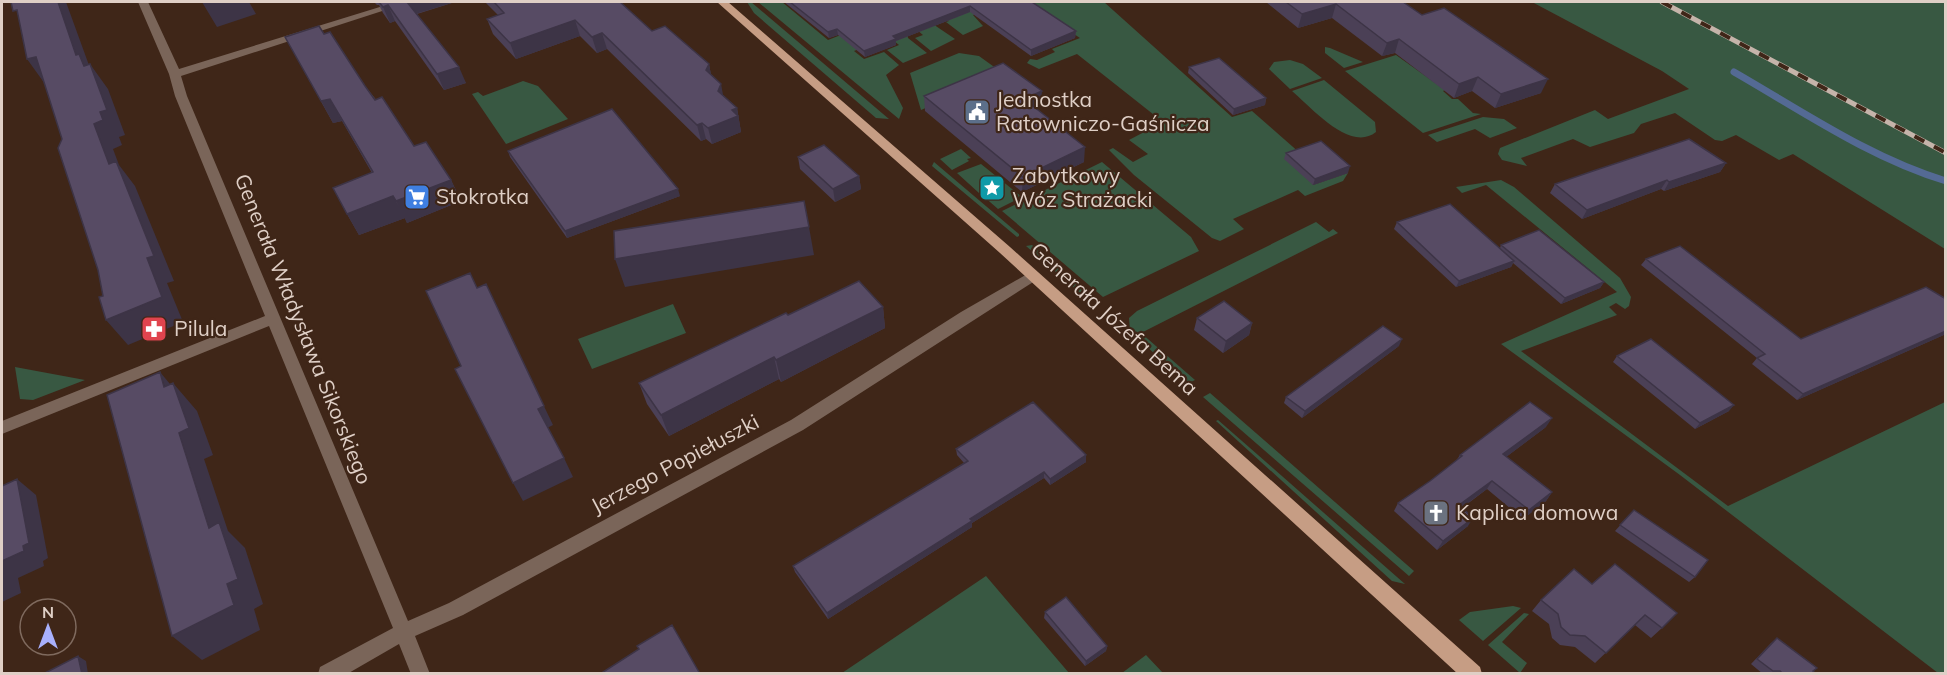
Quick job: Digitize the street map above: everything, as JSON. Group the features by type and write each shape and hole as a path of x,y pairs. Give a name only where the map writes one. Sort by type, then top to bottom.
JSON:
{"main road":[{"name":"Generała Józefa Bema","path":"722,2 1034,277 1473,674"}],"street":[{"name":"Generała Władysława Sikorskiego","path":"143,2 176,74 181,96 419,670"},
{"path":"176,74 405,2"},
{"name":"Jerzego Popiełuszki","path":"327,674 404,632 456,609 797,425 966,316 1034,277"},
{"path":"2,428 272,319"}],"green space":[{"path":"747,2 751,2 889,119 876,118 754,13"},
{"path":"758,2 782,2 828,40 856,29 853,26 915,2 1010,2 973,15 983,26 963,35 946,22 949,21 936,10 921,16 955,39 931,51 915,38 923,35 917,30 907,33 908,38 927,53 903,63 887,50 899,45 889,37 854,51 864,59 884,52 899,65 886,75 903,108 899,119"},
{"path":"1025,2 1104,2 1232,117 1252,111 1301,154 1313,185 1348,173 1343,181 1305,196 1298,190 1233,219 1244,229 1220,241 1212,238 1134,175 1109,150 1113,148 1133,162 1148,154 1129,140 1163,122 1077,54 1039,69 1027,63 1030,59 1037,60 1055,52 1052,49 1080,38"},
{"path":"1532,2 1945,2 1945,249 1793,154 1779,160 1736,135 1722,141 1715,140 1675,113 1641,124 1634,133 1590,147 1573,139 1521,158 1527,166 1502,160 1498,154 1500,148 1595,110 1608,119 1689,89 1662,71"},
{"path":"1325,47 1363,62 1344,68 1325,53"},
{"path":"959,53 979,56 1004,74 921,110 910,73"},
{"path":"1396,55 1445,90 1443,91 1452,99 1458,99 1473,113 1481,114 1423,133 1345,71"},
{"path":"1290,60 1303,64 1322,78 1290,89 1269,69 1274,62"},
{"path":"1324,80 1375,122 1376,132 1366,137 1355,137 1343,132 1320,117 1292,91"},
{"path":"523,81 538,86 568,119 506,144 472,94 478,92 483,96"},
{"path":"1483,117 1504,119 1517,128 1490,138 1475,129 1437,142 1428,135"},
{"path":"961,149 971,158 952,170 940,159"},
{"path":"934,162 1019,236 1017,237 932,166"},
{"path":"1102,162 1191,237 1199,251 1103,297 1002,211"},
{"path":"981,164 1022,197 998,209 982,195 990,191 995,195 1002,191 991,182 984,186 987,189 979,193 957,173"},
{"path":"1501,180 1514,187 1620,278 1631,297 1629,306 1625,309 1616,303 1609,307 1617,315 1521,351 1728,506 1945,402 1945,673 1938,673 1680,475 1501,344 1617,292 1486,185 1462,193 1456,187"},
{"path":"1316,222 1329,232 1333,229 1338,233 1141,333 1195,380 1187,384 1130,331 1129,318 1137,311"},
{"path":"1032,245 1092,296 1079,292 1026,246"},
{"path":"673,304 686,333 592,369 578,339"},
{"path":"15,367 85,380 33,400 20,399"},
{"path":"1210,393 1414,571 1409,576 1203,397"},
{"path":"1218,420 1405,584 1392,581 1216,421"},
{"path":"986,576 1069,673 842,673"},
{"path":"1513,606 1521,608 1483,641 1459,620 1470,612"},
{"path":"1524,613 1529,614 1502,642 1527,663 1520,673 1488,645"},
{"path":"1146,655 1163,673 1122,673"}],"building":[{"path":"11,2 58,2 76,55 79,54 84,66 90,64 107,110 100,112 103,120 94,124 109,164 116,161 154,256 147,258 162,297 106,320 99,297 103,296 98,270 58,148 62,139 36,57 27,59 17,10 13,11"},
{"path":"379,2 407,2 459,67 437,74 388,5 383,7"},
{"path":"494,2 620,2 652,31 665,26 709,64 706,70 721,84 718,91 737,108 732,110 738,116 708,128 702,123 697,125 602,33 592,37 575,20 510,43 487,19 504,13"},
{"path":"790,2 1032,2 1076,31 1031,50 970,6 893,36 896,39 864,51 837,29 828,32"},
{"path":"1286,2 1403,2 1422,15 1444,8 1548,79 1501,94 1478,77 1459,84 1399,39 1387,43 1336,4 1302,14"},
{"path":"319,26 324,34 330,32 375,100 382,97 414,146 426,142 451,180 396,201 393,196 347,214 333,188 373,172 330,99 321,101 285,37"},
{"path":"1219,58 1266,98 1234,109 1189,67"},
{"path":"1003,63 1042,91 1024,99 1085,147 1023,177 924,96"},
{"path":"612,109 678,189 565,231 508,151"},
{"path":"1689,139 1726,163 1669,182 1667,180 1587,210 1555,184 1593,171"},
{"path":"1321,141 1350,166 1315,179 1286,153"},
{"path":"824,145 859,176 833,189 798,157"},
{"path":"804,201 809,227 615,259 614,231"},
{"path":"1450,204 1514,261 1459,281 1397,222"},
{"path":"1539,230 1604,282 1565,298 1501,245"},
{"path":"1680,246 1801,339 1926,287 1946,299 1946,331 1803,394 1757,358 1765,354 1646,259"},
{"path":"470,273 477,288 486,284 544,406 538,409 564,458 513,483 455,369 461,366 426,291"},
{"path":"859,281 883,307 776,360 774,357 661,415 639,383 786,313 788,315"},
{"path":"1224,301 1252,323 1226,341 1197,318"},
{"path":"1383,326 1402,339 1305,411 1286,397"},
{"path":"1651,339 1734,405 1700,423 1617,356"},
{"path":"160,372 164,387 173,383 189,428 179,433 209,528 219,522 238,579 227,584 234,605 172,636 107,395"},
{"path":"1033,402 1086,455 1050,479 1044,472 970,519 972,521 827,613 793,566 968,461 956,449"},
{"path":"1530,402 1552,418 1503,454 1552,492 1529,510 1492,481 1459,505 1473,518 1443,541 1398,503 1430,481 1462,456 1460,455"},
{"path":"17,479 29,543 23,546 24,551 2,561 2,486"},
{"path":"1634,510 1708,560 1695,577 1620,525"},
{"path":"1615,564 1677,613 1662,628 1645,615 1606,653 1585,636 1570,635 1561,627 1558,614 1541,600 1574,569 1592,584"},
{"path":"1066,597 1107,646 1086,661 1045,612"},
{"path":"672,625 700,674 600,674 639,649 637,646"},
{"path":"1777,638 1817,668 1813,671 1816,674 1783,674 1780,671 1773,671 1757,659"},
{"path":"78,656 82,674 43,674 78,657"}],"waterway":[{"path":"1734,72 1863,147 1946,181"}],"railway":[{"path":"1662,2 1946,153"}],"place":[{"name":"Jednostka Ratowniczo-Gaśnicza","path":"977,112"},
{"name":"Zabytkowy Wóz Strażacki","path":"992,188"},
{"name":"Stokrotka","path":"417,197"},
{"name":"Pilula","path":"154,329"},
{"name":"Kaplica domowa","path":"1436,513"}]}
